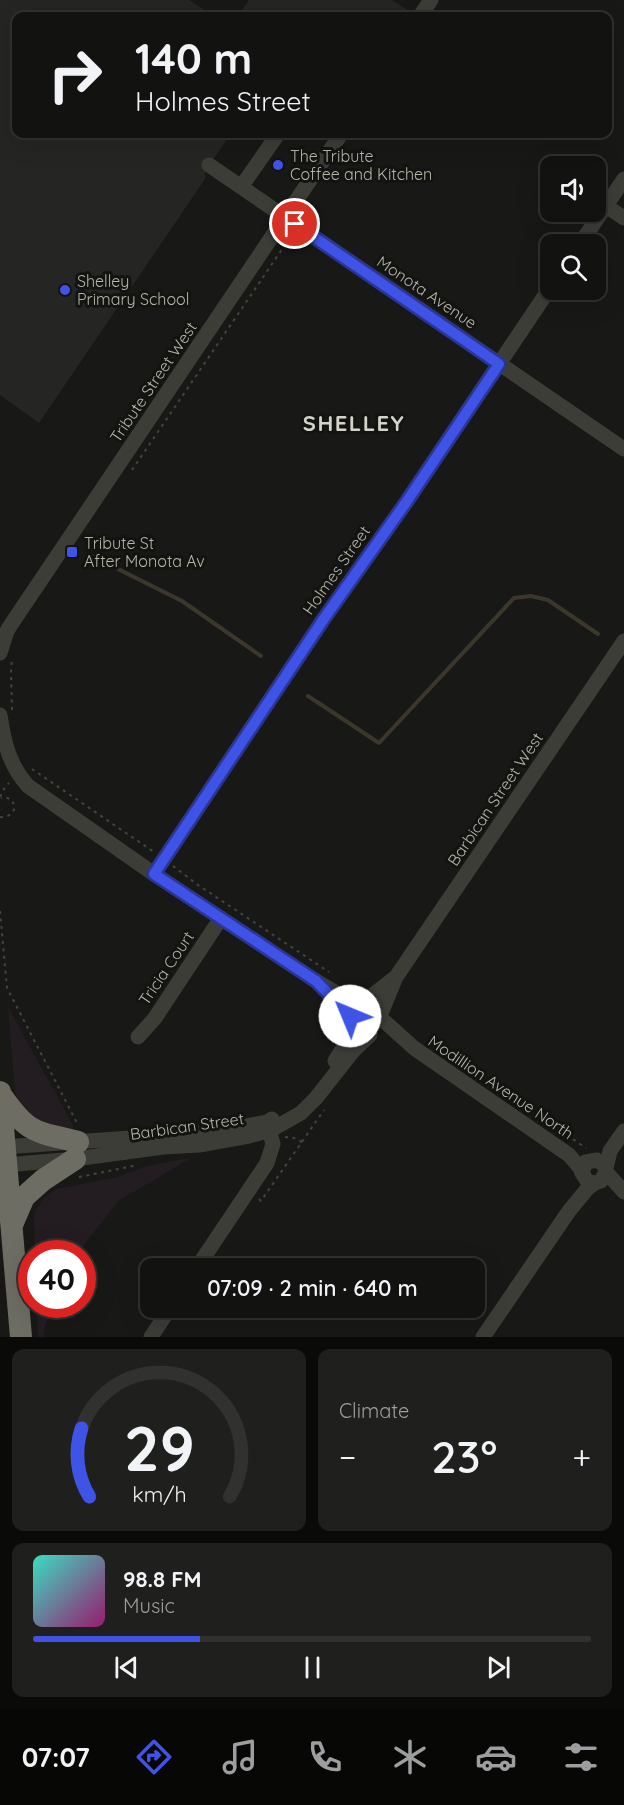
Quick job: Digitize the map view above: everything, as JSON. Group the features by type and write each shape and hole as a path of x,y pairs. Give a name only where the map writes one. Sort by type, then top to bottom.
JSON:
{"highway":[{"path":"0,1093 17,1118 27,1127 36,1132 76,1143 44,1180 24,1197 12,1226"},
{"path":"0,1093 21,1337"}],"street":[{"path":"242,187 275,138"},
{"name":"Tribute Street West","path":"7,653 7,631 12,622 338,138"},
{"name":"Monota Avenue","path":"209,165 624,449"},
{"path":"624,179 606,206 624,218"},
{"name":"Holmes Street","path":"154,874 323,620 407,501 542,300"},
{"name":"Barbican Street West","path":"378,1025 396,978 624,641"},
{"path":"6,717 3,740 9,759 18,776 28,786 154,874 316,981 356,1012 357,1032 365,1036 378,1025 374,1004 356,1012"},
{"name":"Tricia Court","path":"138,1037 155,1018 221,918"},
{"name":"Barbican Street West","path":"356,1012 396,978"},
{"name":"Barbican Street","path":"269,1126 301,1101 318,1084 343,1048 356,1012"},
{"name":"Barbican Street","path":"5,1156 76,1143 269,1126 301,1113 378,1025"},
{"name":"Modillion Avenue North","path":"378,1025 569,1155 585,1161 595,1172"},
{"path":"203,1258 267,1163 273,1144 269,1126"},
{"path":"483,1337 569,1211 588,1188 595,1172 624,1131"},
{"path":"151,1337 163,1318"}],"path":[{"path":"129,474 289,240"},
{"path":"6,717 11,672 7,653"},
{"path":"30,767 186,874 198,885 336,977"},
{"path":"0,784 5,787"},
{"path":"0,798 11,799 15,807 11,814 0,817"},
{"path":"0,911 7,988 75,1121 76,1143"},
{"path":"256,1198 261,1201 329,1103"}],"shaded area":[{"name":"Shelley Primary School","path":"0,0 189,0 207,12 12,12 12,138 228,138 205,171 205,179 39,423 0,395"},
{"path":"249,0 392,0 408,10 407,12 241,12"},
{"path":"8,1007 73,1125 73,1132 46,1129 18,1104"},
{"path":"193,1157 118,1201 88,1240 35,1240 34,1213 44,1198 57,1189 117,1177 147,1166"},
{"path":"37,1318 48,1318 44,1329 45,1337 38,1337"}],"waterway":[{"path":"90,555 182,601 261,656"},
{"path":"308,696 379,743 514,598 531,596 548,600 598,634"}],"place":[{"name":"The Tribute Coffee and Kitchen","path":"278,165"},
{"name":"Shelley Primary School","path":"65,290"},
{"name":"Tribute St After Monota Av","path":"72,552"}],"district":[{"name":"SHELLEY","path":"354,423"}],"route":[{"path":"295,224 499,364 407,501 323,620 154,874 316,981 350,1016"}]}
